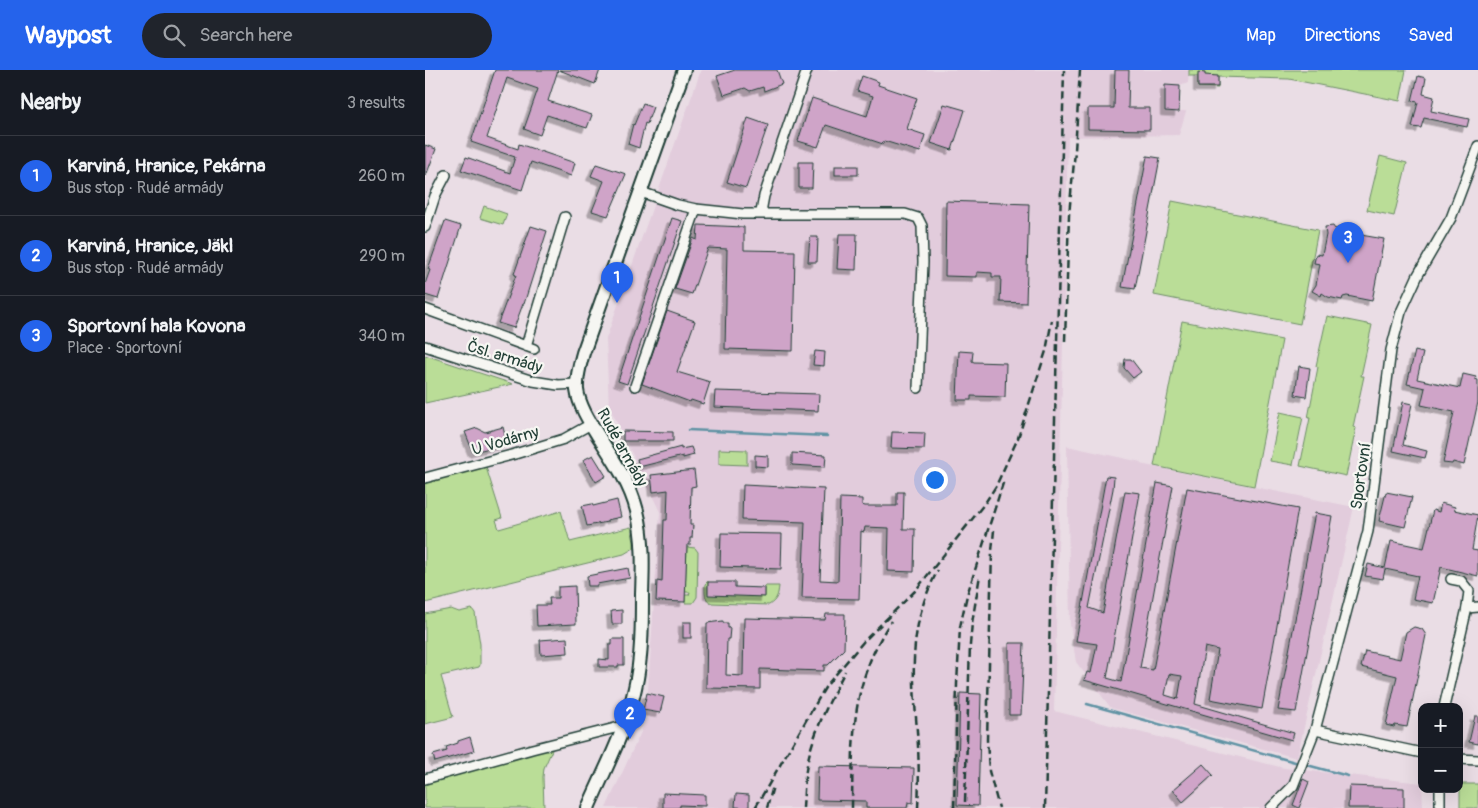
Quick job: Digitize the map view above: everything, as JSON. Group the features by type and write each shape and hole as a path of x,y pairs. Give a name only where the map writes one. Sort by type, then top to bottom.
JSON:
{"main road":[{"name":"Rudé armády","path":"588,808 623,726 635,686 640,658 643,584 642,540 637,511 628,486 591,424 579,398 577,384 583,352 684,70"}],"street":[{"path":"761,212 764,196 807,70"},
{"name":"Sportovní","path":"1271,808 1293,786 1315,730 1368,530 1391,350 1401,312 1418,275 1451,218 1478,146"},
{"path":"425,227 435,196 446,176"},
{"path":"641,192 696,210 743,214 761,212 905,214 918,218 922,226 923,262 918,388"},
{"path":"635,386 696,210"},
{"name":"Čsl. armády","path":"425,309 530,348 565,217"},
{"name":"Čsl. armády","path":"425,346 533,381 553,385 577,384"},
{"name":"U Vodárny","path":"425,478 564,439 591,424"},
{"path":"1445,703 1467,608 1469,590 1461,581 1451,579"},
{"path":"1467,608 1478,608"},
{"path":"425,779 531,749 623,726"},
{"path":"1315,730 1418,752"},
{"path":"1463,759 1478,760"},
{"path":"1440,793 1440,808"}],"shaded area":[{"path":"701,70 1189,70 1188,83 1180,86 1179,111 1186,111 1179,135 1068,137 1054,711 1284,768 1418,783 1418,793 1422,793 1423,808 606,808 646,721 660,512 609,406 606,339"},
{"path":"1067,446 1141,462 1140,464 1354,507 1297,758 1111,708 1076,662 1070,624"}],"green space":[{"path":"1189,70 1406,70 1400,101 1289,79 1218,77 1218,88 1198,87 1198,76 1189,76"},
{"path":"1380,156 1407,163 1394,216 1367,210"},
{"path":"1172,201 1318,230 1300,324 1154,295"},
{"path":"484,206 507,214 503,225 480,218"},
{"path":"1327,316 1372,325 1361,376 1364,376 1353,427 1356,428 1346,476 1300,466 1310,418 1308,418 1318,367 1316,366"},
{"path":"1182,321 1282,340 1254,486 1154,466"},
{"path":"425,355 513,384 425,403"},
{"path":"1280,412 1303,417 1293,465 1270,461"},
{"path":"719,449 747,450 747,465 719,464"},
{"path":"486,467 502,518 496,520 499,529 561,511 570,542 631,527 634,548 624,554 425,603 425,483"},
{"path":"687,547 695,548 698,552 697,597 693,603 685,603 685,595 689,595 690,592 685,592"},
{"path":"708,581 708,594 765,596 765,586 779,586 777,597 769,605 712,603 705,596 705,584"},
{"path":"451,609 459,612 472,609 475,613 480,644 480,665 479,667 441,676 453,717 425,724 425,614"},
{"path":"551,748 552,750 544,768 544,808 425,808 425,782"},
{"path":"1463,784 1478,784 1478,808 1460,808 1460,793 1463,793"}],"building":[{"path":"495,70 558,70 548,101 592,115 587,128 547,115 540,135 524,129 538,89 507,78 487,138 518,149 519,144 575,163 571,176 531,162 522,190 461,170 466,157 510,173 515,157 471,142"},
{"path":"559,70 600,70 595,84"},
{"path":"735,70 777,70 782,84 764,91 763,87 750,91 745,88 724,95 717,76"},
{"path":"1115,70 1129,70 1128,108 1150,108 1150,130 1088,129 1088,108 1114,108"},
{"path":"1198,72 1205,73 1205,75 1218,76 1218,87 1198,87"},
{"path":"862,76 879,82 878,85 917,98 907,129 925,135 920,152 884,141 883,144 826,125 818,147 798,141 812,98 867,116 873,96 857,91"},
{"path":"1418,76 1426,78 1423,94 1434,97 1431,111 1469,119 1467,127 1424,118 1421,128 1412,127 1418,102 1412,101"},
{"path":"1165,85 1180,86 1179,112 1165,111"},
{"path":"643,103 653,107 647,124 645,123 639,148 628,144 633,124"},
{"path":"944,104 965,110 952,150 931,143"},
{"path":"748,118 768,125 746,188 727,182"},
{"path":"425,145 436,149 426,176 425,176"},
{"path":"1147,156 1160,158 1135,289 1122,287"},
{"path":"799,162 813,162 812,188 799,188"},
{"path":"596,164 626,174 608,216 592,211 604,181 591,176"},
{"path":"835,166 858,166 858,175 835,175"},
{"path":"946,201 1029,204 1026,303 1000,302 1001,277 992,277 992,273 977,272 977,277 945,276"},
{"path":"672,218 682,221 627,384 618,381"},
{"path":"445,221 461,226 438,299 425,295 425,284 430,270 428,269"},
{"path":"698,225 744,227 744,250 795,251 793,351 725,349 727,249 708,248 692,294 675,289 693,238 697,240"},
{"path":"531,226 547,231 524,304 514,328 498,323 516,275 514,274"},
{"path":"1333,226 1335,229 1341,227 1356,230 1355,234 1384,239 1372,301 1347,296 1343,297 1342,300 1328,297 1322,293 1321,296 1312,291 1316,285 1320,264 1314,263 1316,254 1322,255 1326,235 1325,227"},
{"path":"839,234 857,234 856,270 837,269"},
{"path":"810,237 818,237 817,262 808,262"},
{"path":"667,311 695,321 677,372 710,382 703,404 691,400 690,402 642,384"},
{"path":"815,351 825,352 824,366 813,365"},
{"path":"959,351 973,352 972,361 974,362 1006,363 1005,397 971,396 971,400 957,400"},
{"path":"1415,351 1423,353 1417,379 1460,388 1463,374 1476,377 1475,379 1478,380 1478,402 1464,465 1453,462 1452,464 1443,463 1454,412 1421,405 1425,388 1407,384"},
{"path":"1125,359 1131,359 1141,372 1133,378 1124,368"},
{"path":"1299,366 1310,368 1306,397 1295,395"},
{"path":"715,391 819,394 818,411 714,407"},
{"path":"1403,402 1412,404 1403,445 1427,451 1425,458 1393,451"},
{"path":"503,427 507,444 473,452 465,432 477,428 485,432"},
{"path":"623,431 673,432 673,441 623,441"},
{"path":"892,432 925,433 924,449 891,448"},
{"path":"681,447 681,449 691,447 694,455 639,467 637,459"},
{"path":"792,453 826,455 825,467 792,465"},
{"path":"593,455 606,476 596,482 583,460"},
{"path":"755,455 768,456 768,467 755,466"},
{"path":"694,470 696,486 691,487 690,525 693,525 690,545 687,545 685,602 656,601 657,581 662,582 664,520 667,520 668,490 653,492 651,475"},
{"path":"1106,476 1114,477 1113,489 1089,608 1103,613 1125,491 1140,493 1107,678 1121,682 1157,483 1173,486 1140,668 1153,670 1187,488 1298,509 1262,709 1210,699 1218,650 1205,647 1195,704 1294,733 1292,740 1084,680 1087,672 1091,673 1097,644 1076,641","holes":["1169,674 1182,676 1178,699 1165,695"]},
{"path":"743,485 824,489 820,580 838,581 840,498 862,499 862,505 865,506 897,506 897,492 904,492 903,529 915,529 914,572 888,571 889,528 865,527 864,532 861,531 859,599 802,598 805,522 742,520"},
{"path":"1386,492 1412,497 1405,527 1379,521"},
{"path":"617,500 621,517 587,526 582,506 592,504 593,506"},
{"path":"1441,503 1455,507 1454,510 1478,515 1472,550 1478,551 1478,576 1441,567 1433,603 1413,599 1418,576 1385,569 1383,579 1365,576 1368,564 1385,568 1391,541 1424,548 1433,510 1439,512"},
{"path":"1315,513 1332,516 1296,712 1278,710"},
{"path":"721,533 782,534 781,569 720,567"},
{"path":"628,568 630,578 597,584 597,586 588,586 587,576"},
{"path":"708,582 735,582 735,587 765,588 765,597 708,595"},
{"path":"575,586 576,624 537,626 536,605 550,605 549,598 558,598 558,587"},
{"path":"622,610 622,624 612,624 611,611"},
{"path":"826,614 845,614 844,649 828,665 824,665 824,671 760,669 760,689 706,688 707,623 723,621 723,623 728,623 728,628 730,628 729,639 727,639 726,675 743,676 744,618 825,620"},
{"path":"683,622 691,622 691,638 683,638"},
{"path":"1414,627 1422,629 1426,635 1407,727 1395,725 1394,727 1386,725 1397,676 1361,667 1365,651 1400,659 1406,632"},
{"path":"567,638 568,653 541,655 540,640"},
{"path":"612,639 624,639 624,665 618,665 618,667 599,667 599,659 609,660 609,645 612,645"},
{"path":"1009,643 1024,643 1021,715 1009,715"},
{"path":"647,693 664,697 660,713 643,710"},
{"path":"960,693 981,694 978,806 957,805"},
{"path":"1475,716 1478,716 1478,744 1469,742"},
{"path":"470,737 474,751 435,762 433,755 447,751 446,747"},
{"path":"1203,764 1213,775 1183,802 1173,790"},
{"path":"818,766 914,768 913,803 908,802 907,808 866,808 866,801 817,800"},
{"path":"1303,779 1309,782 1299,808 1293,805"},
{"path":"1349,786 1404,788 1404,808 1348,808"},
{"path":"663,793 705,795 705,806 680,805 677,808 663,808"},
{"path":"736,794 749,795 749,808 735,807"}],"waterway":[{"path":"688,430 827,436"},
{"path":"1087,704 1295,762"},
{"path":"1307,765 1348,776"}],"railway":[{"path":"1045,808 1064,70"},
{"path":"1065,341 1069,215 1080,70"},
{"path":"755,808 826,686 864,641 915,591 985,503 996,486 1018,438 1046,351 1052,320"},
{"path":"954,808 960,627 967,595 1004,480"},
{"path":"994,530 987,740 989,771 999,808"},
{"path":"918,808 919,762 914,656 920,614 938,570"},
{"path":"965,802 970,645 980,575"},
{"path":"852,808 854,734 861,689 878,644 891,621"},
{"path":"803,808 806,770 813,740 845,671"},
{"path":"767,808 773,786"}],"place":[{"name":"Sportovní hala Kovona","path":"1348,263"},
{"name":"Karviná, Hranice, Pekárna","path":"617,303"},
{"name":"Karviná, Hranice, Jäkl","path":"630,739"}]}
